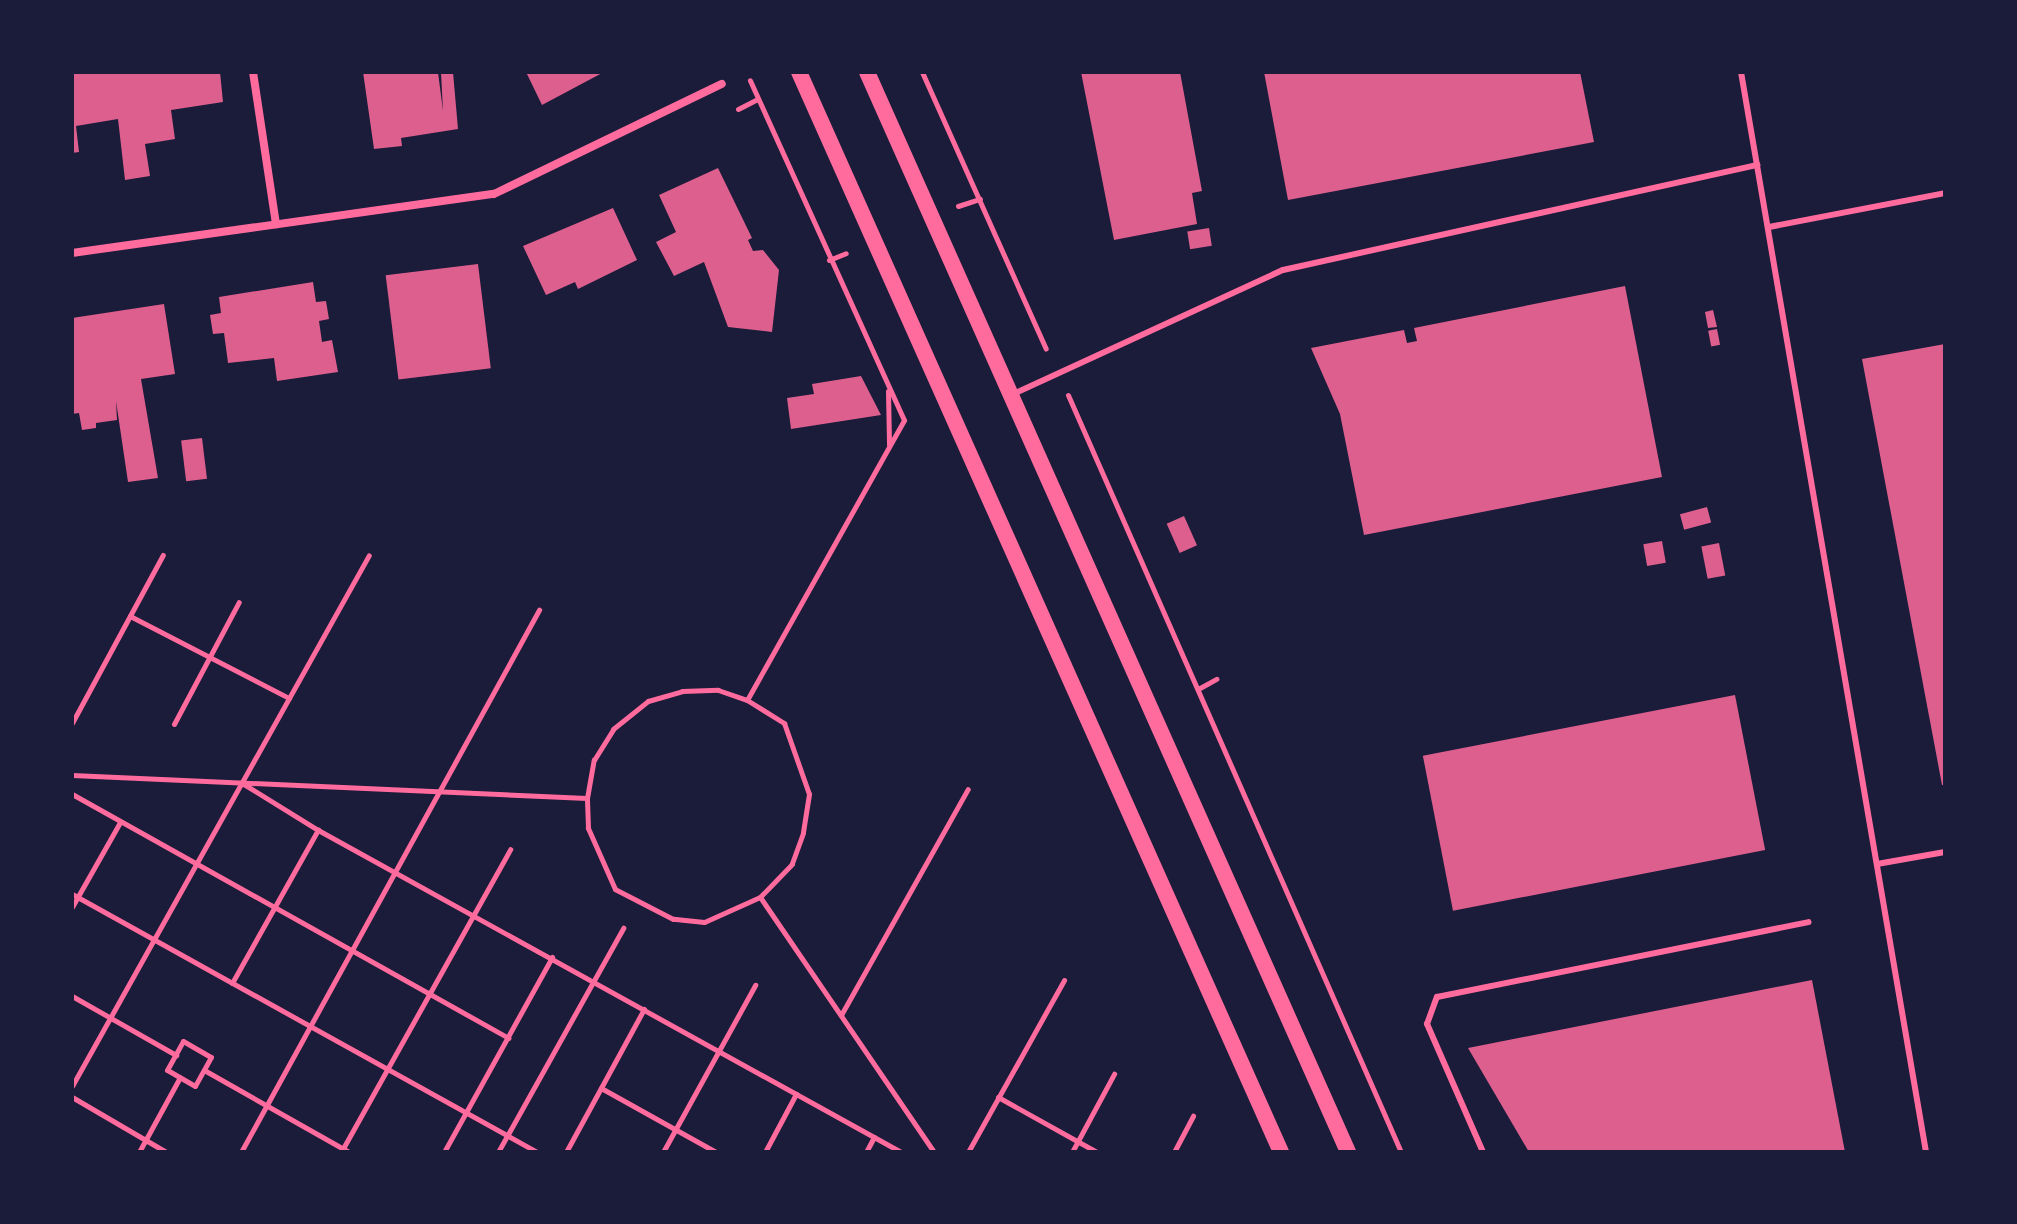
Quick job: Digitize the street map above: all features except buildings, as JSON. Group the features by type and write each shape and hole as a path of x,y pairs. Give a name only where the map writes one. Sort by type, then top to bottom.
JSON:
{"main road":[{"path":"799,72 1281,1152"},
{"path":"867,72 1348,1152"}],"street":[{"path":"253,72 276,224"},
{"path":"72,253 494,194 722,84"}],"lane":[{"path":"1741,72 1926,1152"},
{"path":"1011,395 1283,270 1758,165"},
{"path":"1769,227 1945,193"},
{"path":"1877,864 1945,852"},
{"path":"1483,1152 1427,1024 1437,997 1809,922"}],"path":[{"path":"746,72 904,420 747,700"},
{"path":"922,72 1050,357"},
{"path":"730,113 758,99"},
{"path":"955,207 980,199"},
{"path":"888,386 889,447"},
{"path":"1065,389 1401,1152"},
{"path":"72,723 163,555"},
{"path":"72,1086 369,555"},
{"path":"174,724 239,602"},
{"path":"241,1152 539,610"},
{"path":"130,616 289,698"},
{"path":"1198,689 1216,679"},
{"path":"718,690 747,700 784,723 809,794 792,864 760,897 704,922 673,919 615,889 600,862 588,828 587,798 594,760 613,729 648,701 682,691 718,690"},
{"path":"72,775 587,798"},
{"path":"242,783 318,830 901,1152"},
{"path":"841,1015 968,789"},
{"path":"72,794 508,1038"},
{"path":"72,907 75,896 120,822"},
{"path":"232,983 318,830"},
{"path":"204,1070 344,1151 510,849"},
{"path":"75,896 537,1152"},
{"path":"760,897 934,1152"},
{"path":"498,1152 623,928"},
{"path":"444,1152 552,957"},
{"path":"968,1152 1064,980"},
{"path":"663,1152 755,985"},
{"path":"72,996 176,1055"},
{"path":"566,1152 644,1009"},
{"path":"183,1041 211,1057 195,1086 167,1070 176,1055 183,1041"},
{"path":"1072,1152 1114,1074"},
{"path":"139,1152 180,1077"},
{"path":"601,1088 716,1152"},
{"path":"765,1152 796,1094"},
{"path":"72,1097 166,1152"},
{"path":"998,1097 1097,1152"},
{"path":"1174,1152 1193,1116"},
{"path":"866,1152 874,1137"}]}
